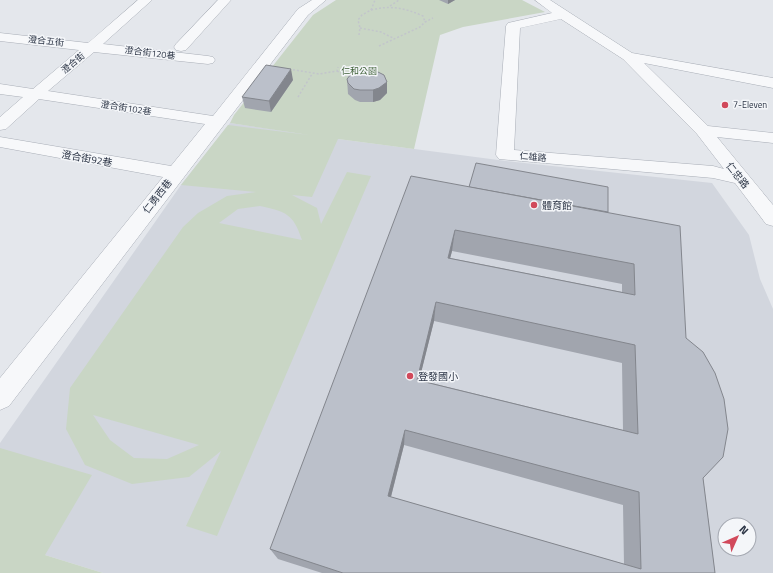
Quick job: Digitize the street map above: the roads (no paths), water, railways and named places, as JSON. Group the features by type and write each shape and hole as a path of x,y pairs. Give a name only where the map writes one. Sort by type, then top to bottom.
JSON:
{"street":[{"name":"澄合街","path":"0,126 146,0"},
{"path":"181,47 225,0"},
{"name":"仁勇西巷","path":"0,398 261,64 303,12 320,0"},
{"path":"541,0 628,56 703,130 773,138"},
{"name":"仁雄路","path":"564,14 513,26 505,155 713,172 742,179"},
{"name":"澄合五街","path":"0,37 93,46"},
{"name":"澄合街120巷","path":"93,46 208,60"},
{"path":"628,56 773,83"},
{"name":"澄合街102巷","path":"0,89 216,121"},
{"name":"仁忠路","path":"703,130 773,219"},
{"name":"澄合街92巷","path":"0,142 175,173"}],"place":[{"name":"7-Eleven","path":"725,105"},
{"name":"體育館","path":"534,205"},
{"name":"登發國小","path":"410,376"}],"park label":[{"name":"仁和公園","path":"359,71"}]}
